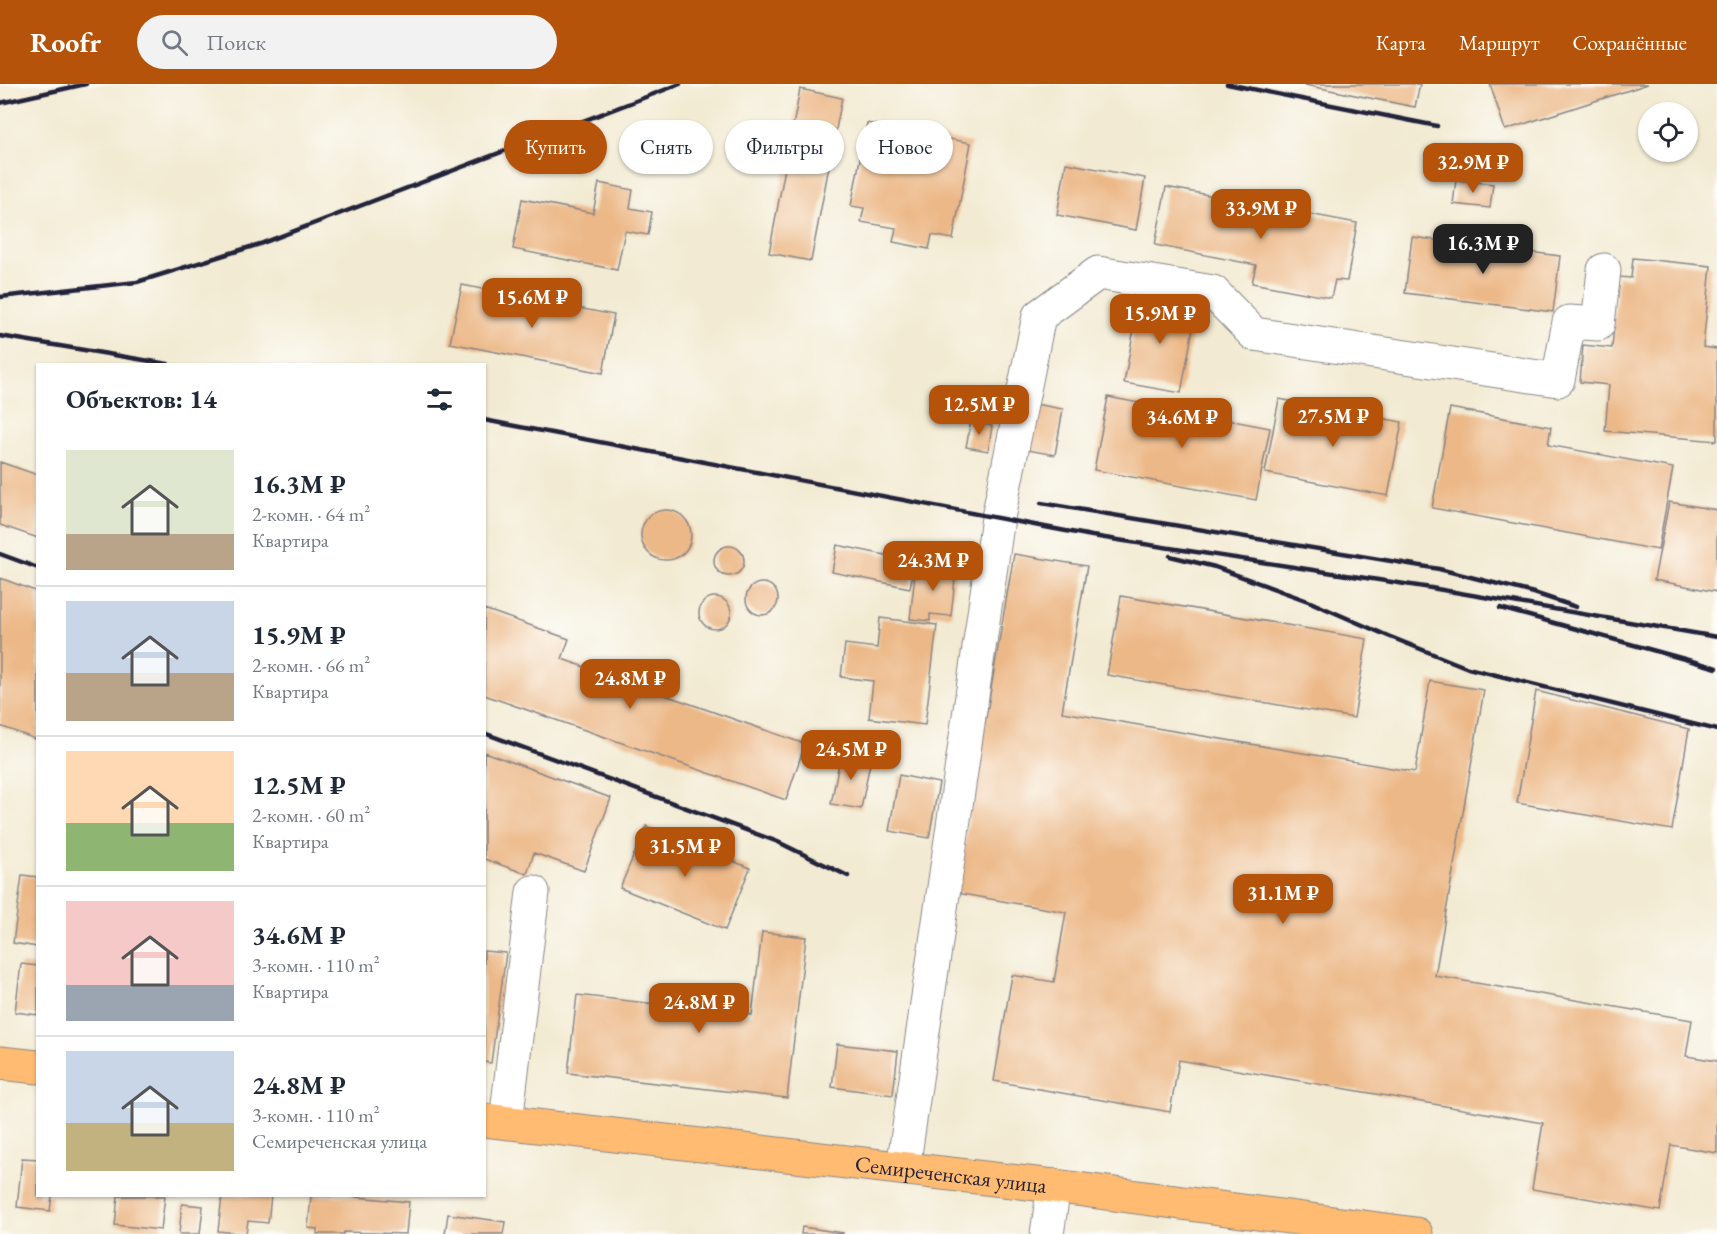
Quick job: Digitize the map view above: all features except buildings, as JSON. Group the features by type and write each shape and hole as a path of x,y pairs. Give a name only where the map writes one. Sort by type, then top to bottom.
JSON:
{"main road":[{"path":"0,1063 36,1067"},
{"name":"Семиреченская улица","path":"495,1121 1054,1186 1416,1234"}],"street":[{"path":"903,1168 998,518 1039,316 1098,273 1213,292 1254,334 1558,380 1569,322 1598,324 1604,270"},
{"path":"495,1121 533,892"},
{"path":"1047,1234 1054,1186"}],"railway":[{"path":"0,103 86,84"},
{"path":"0,297 137,282 260,244 680,84"},
{"path":"1227,84 1437,126"},
{"path":"0,336 162,363"},
{"path":"486,420 1092,536 1431,588 1717,637"},
{"path":"1041,503 1439,569 1534,593 1576,607"},
{"path":"0,554 36,567"},
{"path":"1170,556 1215,567 1308,601 1468,668 1717,730"},
{"path":"1500,608 1717,668"},
{"path":"486,734 778,842 848,876"}]}
